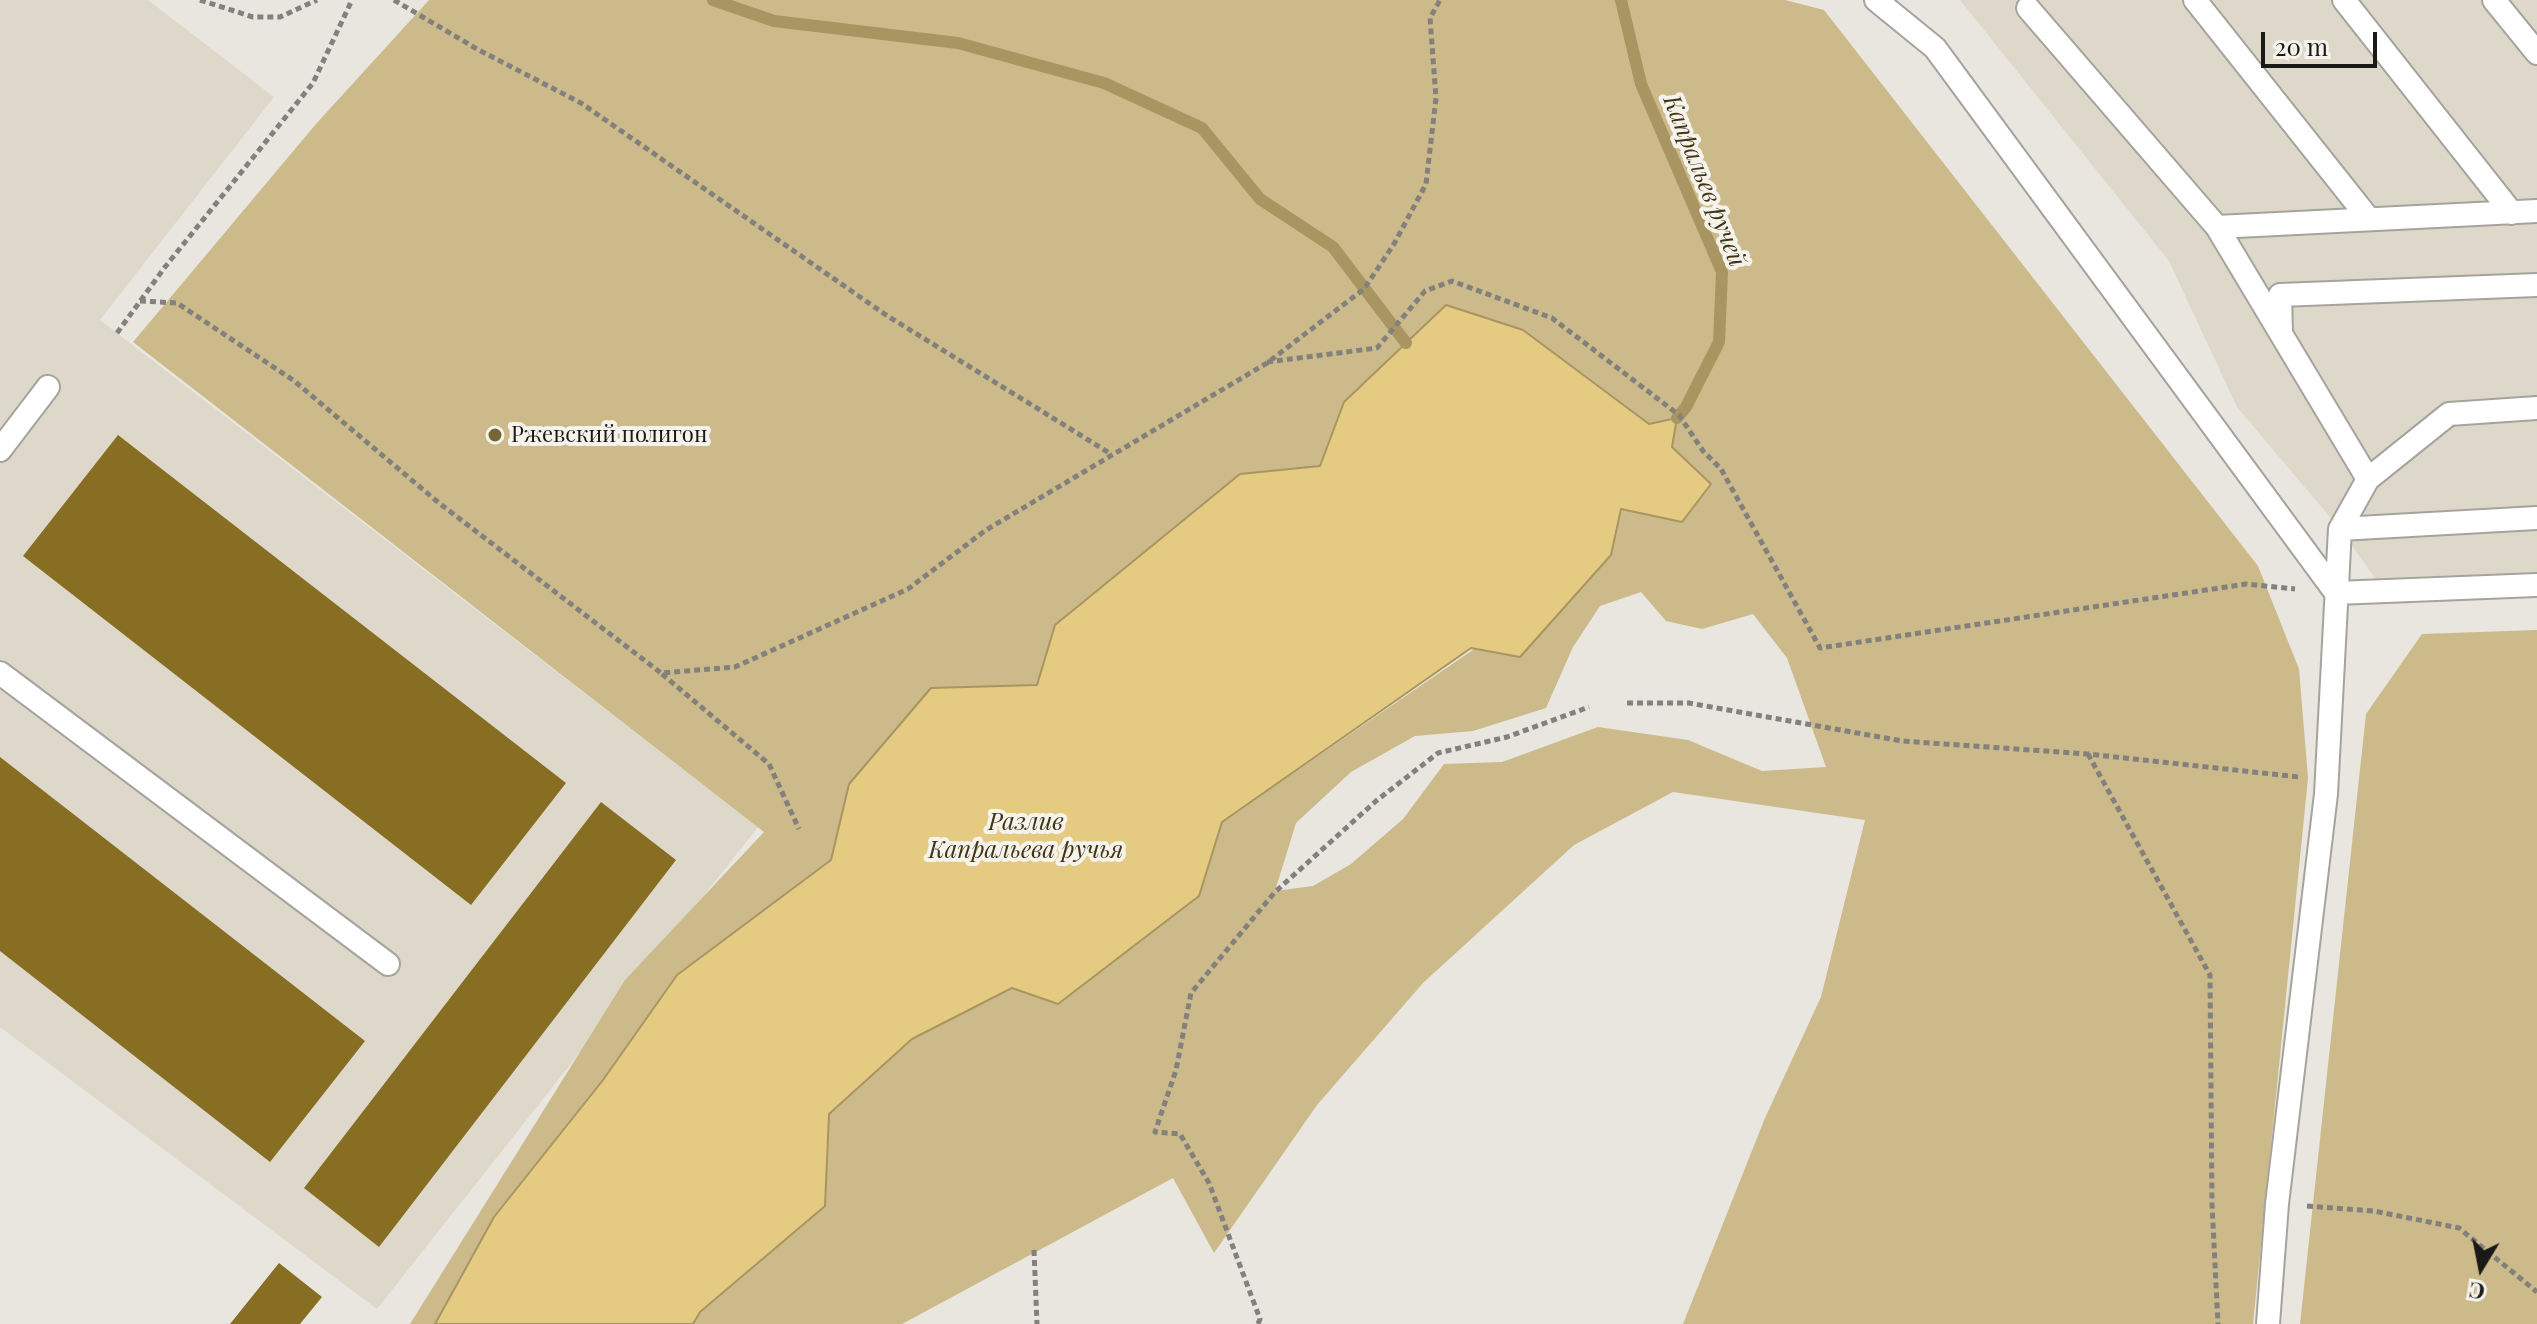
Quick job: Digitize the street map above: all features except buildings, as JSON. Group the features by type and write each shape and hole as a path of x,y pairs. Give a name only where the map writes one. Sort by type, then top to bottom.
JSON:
{"lane":[{"path":"1876,0 1935,48 2336,593"},
{"path":"2195,0 2369,219"},
{"path":"2344,0 2512,213"},
{"path":"2494,0 2537,53"},
{"path":"2028,8 2217,227 2368,479"},
{"path":"2217,227 2537,211"},
{"path":"2281,333 2280,295 2537,285"},
{"path":"0,450 48,387"},
{"path":"2268,1324 2277,1204 2326,794 2340,529 2368,479 2449,414 2537,408"},
{"path":"2340,529 2537,518"},
{"path":"2336,593 2537,585"},
{"path":"0,673 388,964"}],"path":[{"path":"200,0 217,8 253,17 280,17 317,0"},
{"path":"117,333 313,83 352,0"},
{"path":"394,0 477,49 581,103 886,315 1112,454"},
{"path":"661,673 735,667 908,589 986,530 1267,363 1364,289 1394,244 1426,184 1436,98 1430,18 1440,0"},
{"path":"1267,363 1377,348 1425,291 1452,281 1552,318 1679,415 1703,451 1721,469 1820,648 2246,584 2336,593"},
{"path":"140,301 177,303 293,380 439,503 661,673 769,764 799,829"},
{"path":"1627,703 1689,703 1902,741 2088,754 2308,778 2326,794"},
{"path":"1258,1324 1260,1319 1209,1183 1180,1134 1155,1132 1176,1070 1191,993 1275,892 1376,801 1438,753 1507,737 1589,707"},
{"path":"2088,754 2210,975 2212,1204 2218,1324"},
{"path":"2277,1204 2374,1211 2459,1228 2537,1292"},
{"path":"1034,1250 1037,1324"}],"shaded area":[{"path":"0,0 148,0 274,97 100,320 758,827 377,1309 0,1027"},
{"path":"429,0 1785,0 1824,10 2258,566 2299,669 2308,778 2253,1324 1683,1324 1765,1118 1821,997 1865,820 1673,792 1574,845 1423,983 1317,1105 1214,1253 1173,1178 902,1324 693,1324 700,1313 825,1206 828,1114 912,1039 1199,896 1222,822 1611,555 1621,509 1711,484 1672,447 1677,419 1649,424 1523,330 1344,402 1320,466 1240,474 1056,625 1037,685 931,689 849,784 831,860 677,975 603,1080 494,1217 435,1324 410,1324 625,980 764,832 133,342 316,124","holes":["1641,592 1666,621 1702,629 1753,614 1787,658 1826,767 1762,771 1688,740 1598,727 1502,762 1444,764 1403,819 1351,864 1313,886 1275,891 1296,823 1351,772 1415,736 1473,731 1546,708 1573,647 1600,606"]},
{"path":"1960,0 2537,0 2537,573 2375,578 2340,529 2237,407 2169,261"},
{"path":"2537,630 2537,1324 2300,1324 2366,714 2422,634"}],"water":[{"name":"Разлив Капральева ручья","path":"1446,305 1523,330 1649,424 1677,418 1672,447 1711,484 1682,522 1621,509 1611,555 1520,657 1471,648 1222,822 1199,896 1058,1004 1012,988 912,1039 829,1114 825,1206 700,1312 693,1324 435,1324 494,1217 603,1080 677,975 831,860 849,784 931,688 1037,685 1055,625 1240,474 1320,466 1344,402"}],"waterway":[{"path":"713,0 774,21 958,43 1104,83 1202,128 1260,199 1333,247 1406,343"},
{"name":"Капральев ручей","path":"1621,0 1641,84 1722,272 1719,342 1686,407 1677,418"}],"place":[{"name":"Ржевский полигон","path":"495,435"}]}
